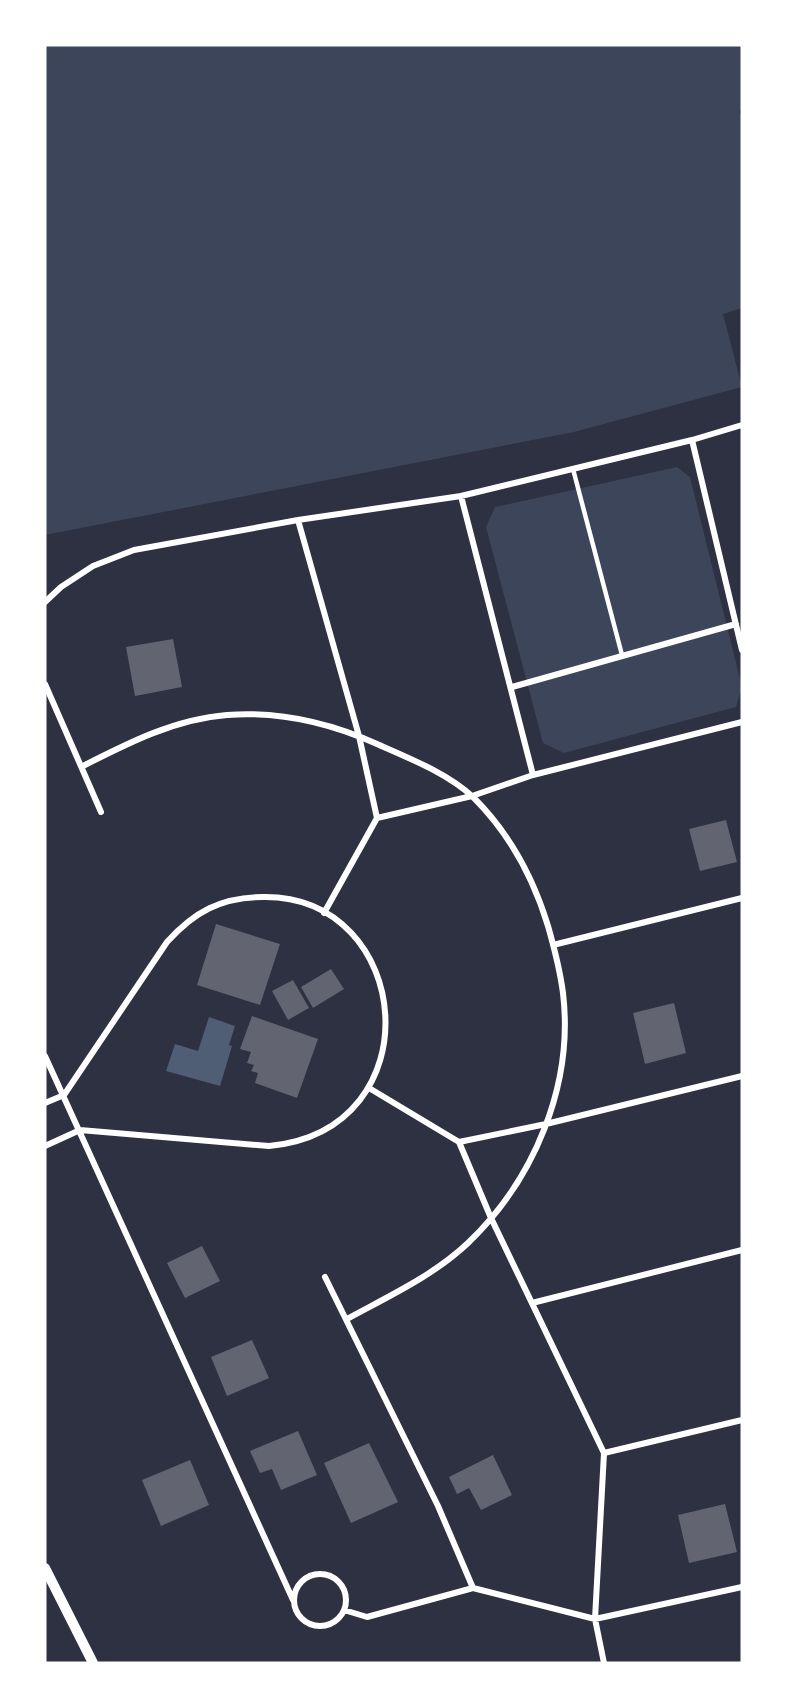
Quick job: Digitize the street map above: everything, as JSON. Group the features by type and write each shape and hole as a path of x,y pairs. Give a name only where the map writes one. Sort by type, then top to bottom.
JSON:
{"street":[{"path":"45,602 61,587 93,566 134,550 298,520 462,496 742,426"},
{"path":"692,440 742,650"},
{"path":"462,496 533,775"},
{"path":"298,520 359,736 377,819 324,913"},
{"path":"512,687 736,624"},
{"path":"45,684 83,766 101,812"},
{"path":"83,766 144,735 203,718 244,714 306,720 329,725 405,756 438,773 472,796 498,824 518,855 533,885 554,945 563,993 565,1033 559,1081 546,1124 523,1173 491,1218 468,1243 428,1275 347,1319"},
{"path":"377,819 472,796 533,775 742,722"},
{"path":"45,1103 64,1095 167,942 181,926 197,914 217,904 236,899 263,897 292,899 312,906 354,935 364,949 384,999 385,1042 381,1061 369,1088 352,1109 337,1122 308,1138 289,1144 269,1146 80,1130 45,1146"},
{"path":"554,945 742,898"},
{"path":"45,1056 293,1599 295,1610 301,1619 319,1627 330,1625 338,1619 346,1602 342,1586 336,1580 321,1573 304,1578 294,1591 293,1599"},
{"path":"459,1142 546,1124 742,1076"},
{"path":"369,1088 459,1142 491,1218 604,1453 595,1620 604,1663"},
{"path":"532,1303 742,1250"},
{"path":"325,1277 438,1506 473,1588"},
{"path":"604,1453 742,1420"},
{"path":"45,1568 93,1663"},
{"path":"344,1610 367,1617 473,1588 595,1620 742,1587"}],"lane":[{"path":"573,469 622,655"}],"shaded area":[{"path":"45,45 742,45 742,107 739,112 742,116 742,308 723,314 742,387 574,432 45,535"},
{"path":"677,467 690,477 742,687 736,707 564,753 543,743 486,527 495,507"},
{"path":"209,1017 235,1026 229,1045 232,1046 220,1086 166,1071 175,1044 198,1051"}],"building":[{"path":"173,639 182,687 135,696 126,647"},
{"path":"726,820 737,862 700,871 689,829"},
{"path":"216,924 280,944 260,1005 197,985"},
{"path":"331,969 344,989 313,1008 301,987"},
{"path":"293,980 309,1008 288,1020 272,991"},
{"path":"674,1003 686,1053 645,1064 633,1013"},
{"path":"252,1016 318,1039 297,1098 255,1083 258,1073 251,1071 254,1065 247,1063 251,1052 240,1049"},
{"path":"202,1246 220,1281 185,1298 167,1263"},
{"path":"252,1340 269,1378 227,1396 211,1357"},
{"path":"298,1431 317,1475 281,1490 272,1469 260,1473 250,1451"},
{"path":"369,1443 398,1502 351,1523 324,1463"},
{"path":"493,1455 512,1495 481,1510 469,1488 457,1494 449,1477"},
{"path":"190,1460 209,1505 161,1526 142,1480"},
{"path":"725,1504 737,1552 689,1563 678,1515"}]}
